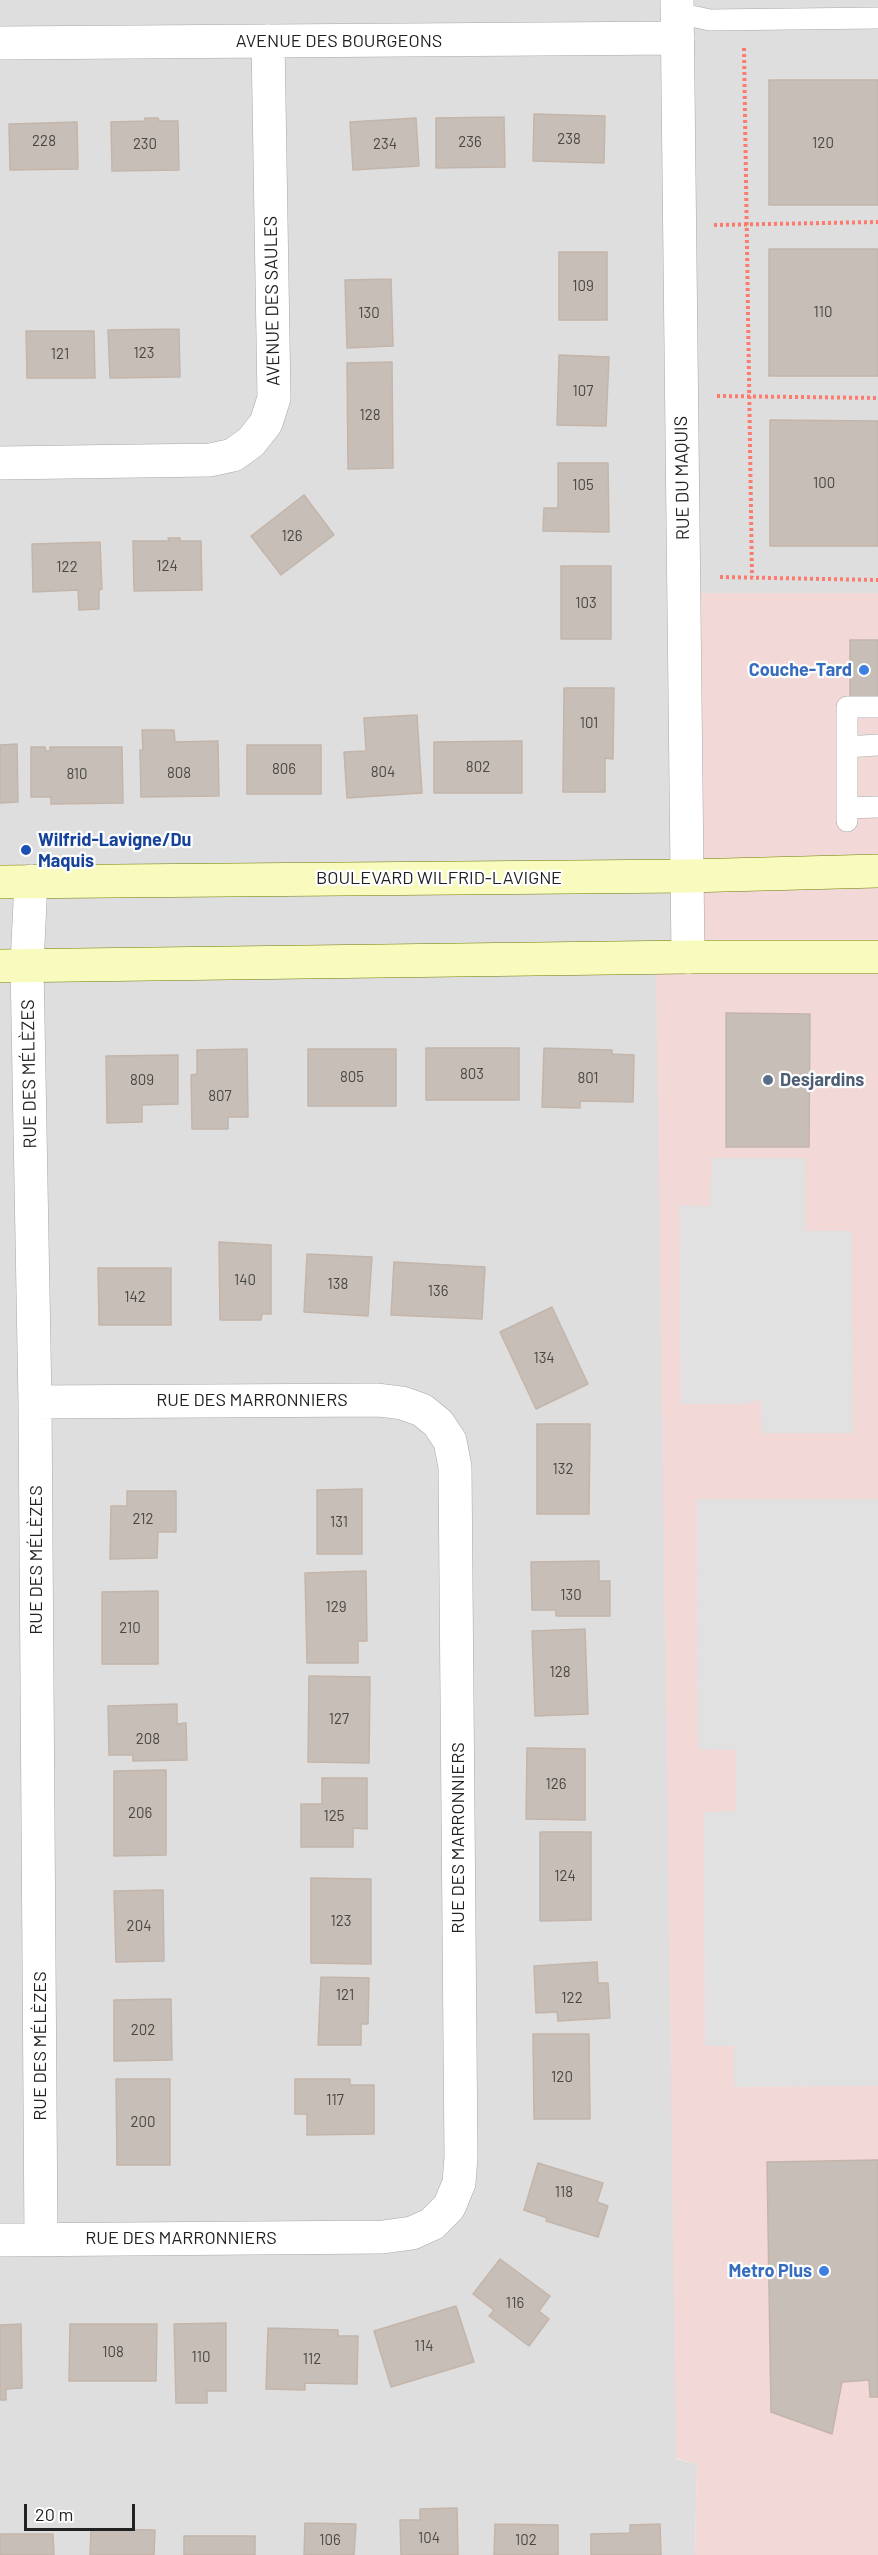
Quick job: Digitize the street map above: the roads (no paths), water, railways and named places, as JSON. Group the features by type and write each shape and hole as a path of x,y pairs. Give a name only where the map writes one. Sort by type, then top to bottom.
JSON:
{"street":[{"name":"AVENUE DES BOURGEONS","path":"0,43 268,41 677,17"},
{"name":"RUE DU MAQUIS","path":"677,17 688,957"},
{"name":"AVENUE DES SAULES","path":"0,463 210,460 233,455 251,442 266,423 274,398 268,41"},
{"name":"BOULEVARD WILFRID-LAVIGNE","path":"15,881 687,876 878,871"},
{"name":"RUE DES MÉLÈZES","path":"15,881 14,965 35,1402 41,2239"},
{"path":"14,965 878,957"},
{"name":"RUE DES MARRONNIERS","path":"0,2240 383,2237 412,2234 432,2224 449,2207 459,2182 461,2121 455,1467 450,1441 438,1423 422,1410 402,1403 378,1400 35,1402"}],"lane":[{"path":"677,17 710,20 878,18"},
{"path":"878,707 847,707 847,814 878,807"},
{"path":"847,747 878,745"}],"place":[{"name":"Couche-Tard","path":"864,670"},
{"name":"Wilfrid-Lavigne/Du Maquis","path":"26,850"},
{"name":"Desjardins","path":"768,1080"},
{"name":"Metro Plus","path":"824,2271"}]}
